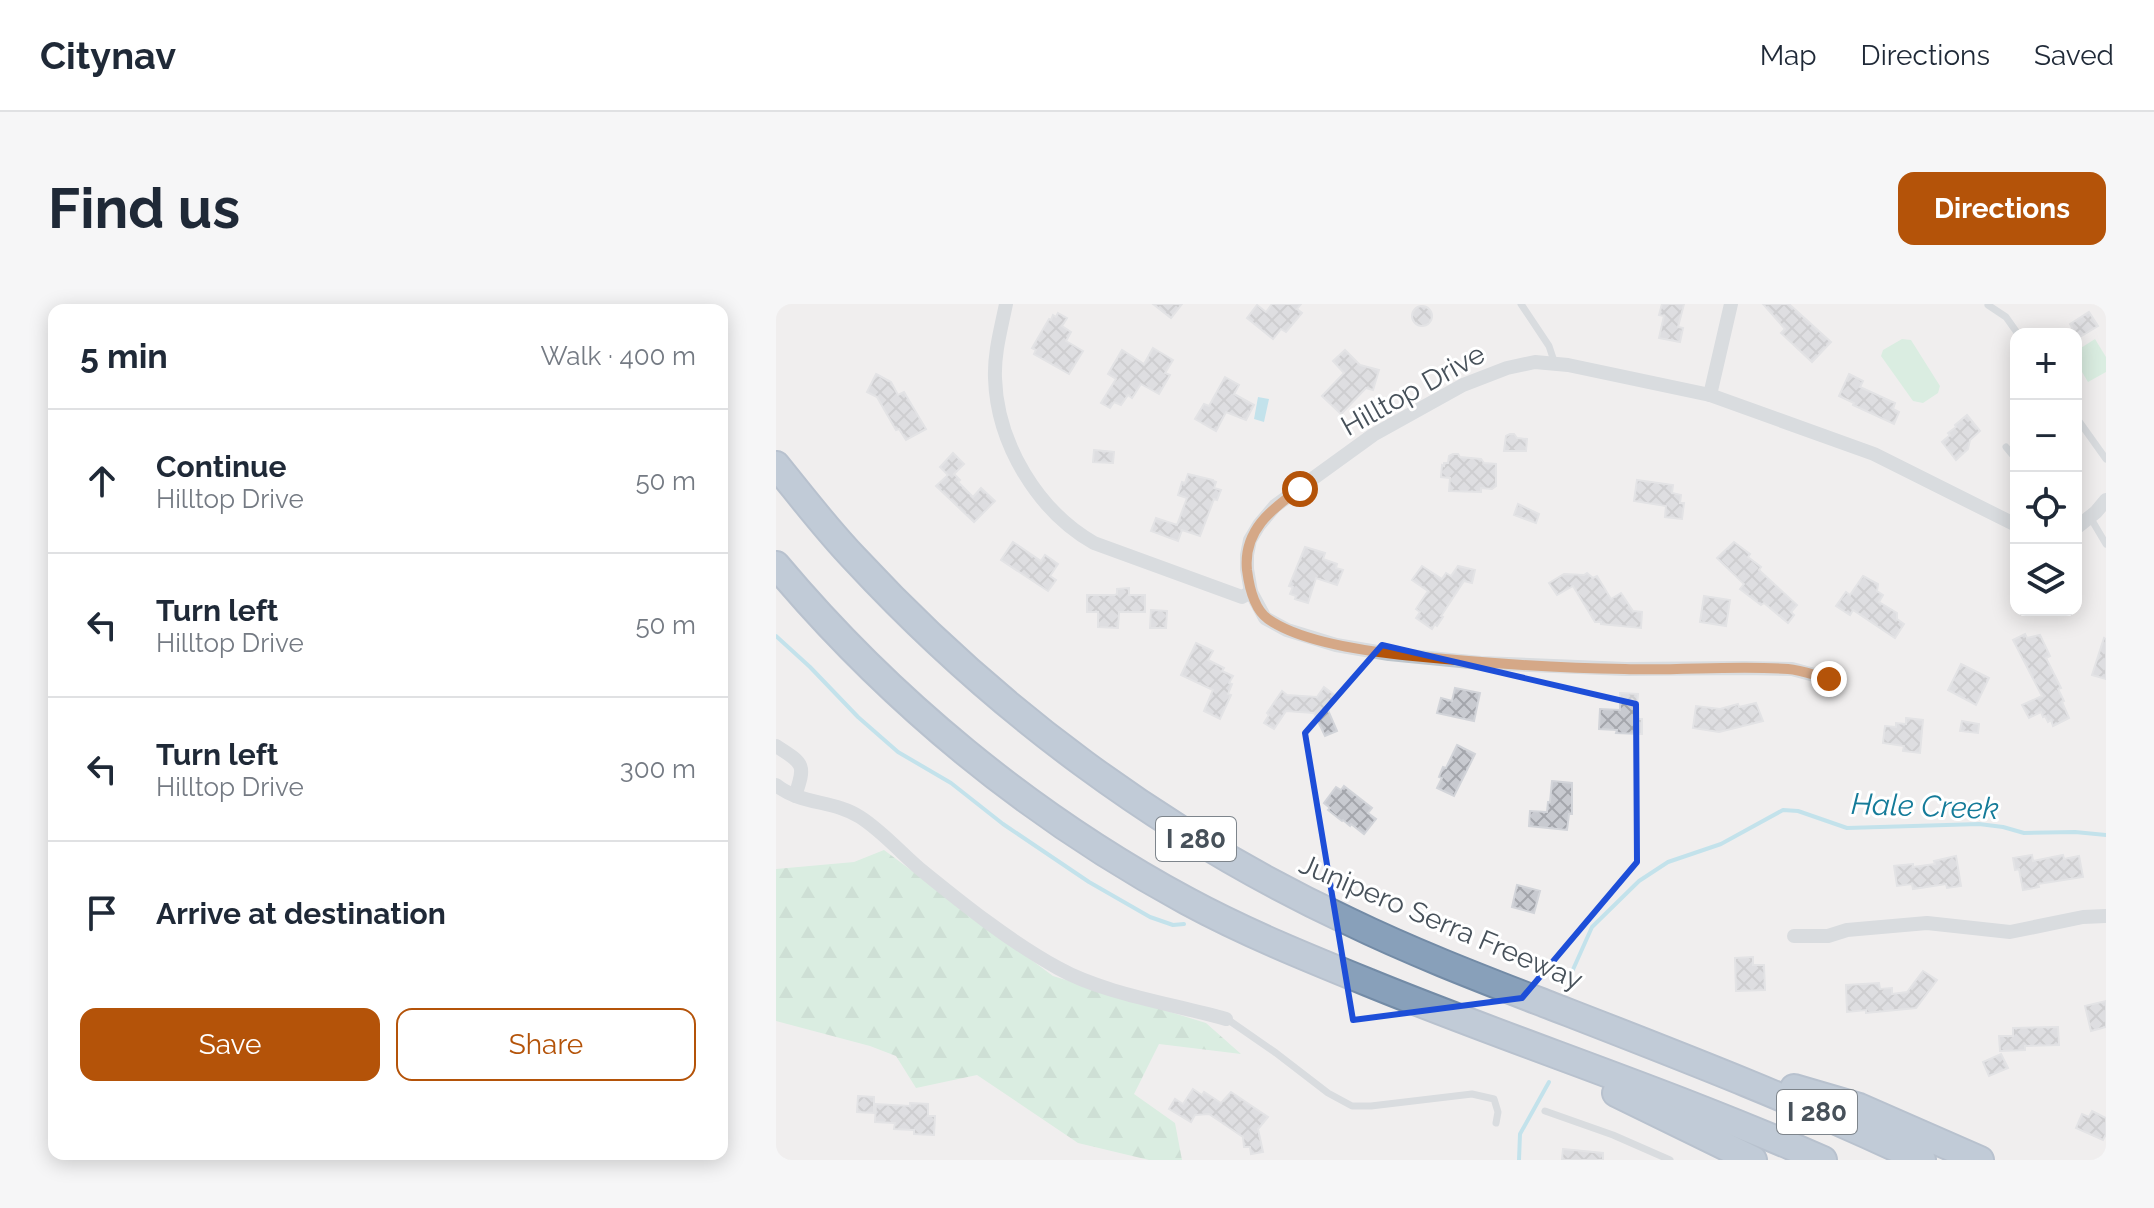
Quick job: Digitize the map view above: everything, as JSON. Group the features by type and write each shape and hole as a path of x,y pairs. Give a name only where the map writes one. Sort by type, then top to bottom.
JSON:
{"highway":[{"name":"Junipero Serra Freeway","path":"776,465 854,559 955,659 1040,730 1140,804 1262,877 1347,921 1475,976 1810,1109 1922,1160"},
{"name":"I 280","path":"776,565 833,630 925,719 1041,809 1121,864 1189,902 1268,940 1480,1027 1678,1100 1823,1160"},
{"path":"1480,1027 1556,1068 1617,1093 1753,1160"},
{"path":"1711,1069 1796,1088 1859,1107 1980,1160"}],"street":[{"path":"1006,304 996,360 996,391 1014,453 1024,473 1047,504 1074,532 1094,543 1242,597 1251,592 1265,618 1287,630 1336,645 1481,663 1626,669 1792,669 1829,679"},
{"path":"1710,395 1731,304"},
{"name":"Hilltop Drive","path":"1251,592 1247,569 1250,540 1275,506 1373,435 1463,385 1507,368 1535,362 1568,365 1710,395 1874,454 2010,522"},
{"path":"2082,522 2106,500"},
{"path":"776,746 801,766 802,775 795,796"},
{"path":"776,785 795,796 845,809 861,818 995,927 1060,970 1114,990 1226,1019"},
{"path":"1794,936 1828,936 1847,930 1927,923 2010,932 2083,917 2106,916"}],"lane":[{"path":"1521,304 1549,346 1555,364"},
{"path":"1988,305 2006,317 2014,328"},
{"path":"2082,425 2106,459"},
{"path":"2006,447 2010,452"},
{"path":"2082,526 2106,544"},
{"path":"1226,1019 1328,1093 1352,1106 1472,1094 1494,1099 1498,1112 1496,1123"},
{"path":"1545,1111 1613,1135 1670,1160"}],"highlighted area":[{"path":"1382,645 1636,704 1637,862 1522,998 1353,1020 1305,733"}],"green space":[{"path":"1902,339 1911,340 1940,386 1938,393 1923,403 1913,401 1881,356 1883,350"},
{"path":"2095,339 2106,357 2106,372 2088,382 2082,372 2082,347"},
{"path":"884,850 1053,976 1206,1023 1241,1054 1159,1044 1134,1094 1175,1123 1182,1160 1149,1160 1078,1143 977,1075 916,1088 896,1056 776,1021 776,869 854,862"}],"water":[{"path":"1258,397 1269,399 1264,422 1254,419"}],"building":[{"path":"1153,304 1182,304 1171,318"},
{"path":"1272,304 1301,304 1297,309 1302,313 1286,332 1281,329 1273,339 1247,318 1257,305 1266,312"},
{"path":"1662,304 1684,304 1678,327 1683,328 1680,342 1659,338 1664,316 1659,315"},
{"path":"1763,304 1789,304 1831,342 1812,362 1781,333 1785,329"},
{"path":"1418,306 1426,306 1432,316 1426,326 1418,326 1412,320 1412,312"},
{"path":"2089,312 2098,326 2082,336 2082,328 2072,328 2070,324"},
{"path":"1058,313 1067,318 1062,326 1071,332 1066,341 1083,351 1069,374 1034,354 1036,350 1032,348 1049,319"},
{"path":"1153,348 1173,360 1165,373 1170,375 1159,394 1141,384 1132,398 1128,395 1121,405 1114,402 1110,408 1101,403 1116,379 1108,374 1122,350 1144,364"},
{"path":"1345,350 1360,365 1379,370 1373,390 1366,388 1341,414 1322,396 1344,373 1333,361"},
{"path":"876,374 891,382 898,395 904,392 926,429 906,440 899,429 896,430 877,397 867,392"},
{"path":"1849,374 1863,381 1860,387 1895,403 1893,409 1899,412 1894,424 1839,396"},
{"path":"1225,377 1239,385 1234,394 1254,405 1246,420 1226,412 1216,431 1195,419 1204,404 1209,406"},
{"path":"1967,415 1980,431 1956,460 1942,442"},
{"path":"1510,434 1527,439 1526,451 1504,451 1506,436"},
{"path":"1094,450 1114,452 1113,463 1093,462"},
{"path":"953,453 964,464 954,474 960,480 958,482 973,497 981,488 995,501 974,522 936,486 948,475 940,467"},
{"path":"1453,454 1496,464 1496,486 1492,489 1481,488 1481,492 1449,491 1450,478 1441,477 1442,465 1448,463 1449,456"},
{"path":"1188,474 1213,480 1216,482 1214,488 1221,490 1217,500 1214,499 1200,536 1182,530 1178,541 1151,531 1156,518 1177,525 1187,498 1178,495"},
{"path":"1637,480 1673,485 1672,493 1681,495 1680,503 1684,503 1682,519 1665,517 1666,506 1634,501"},
{"path":"1518,504 1539,514 1536,523 1514,515"},
{"path":"1013,542 1041,561 1045,555 1058,564 1050,576 1056,580 1048,591 1001,560"},
{"path":"1734,542 1750,554 1748,557 1761,567 1759,570 1797,605 1788,623 1764,603 1761,605 1740,589 1744,584 1717,558"},
{"path":"1305,547 1325,553 1323,559 1343,570 1337,585 1316,578 1308,603 1295,599 1296,596 1290,594 1293,587 1289,586"},
{"path":"1422,566 1442,579 1446,573 1451,576 1458,566 1475,570 1472,583 1464,581 1437,626 1435,624 1432,629 1416,618 1420,612 1416,609 1428,591 1412,580"},
{"path":"1587,573 1593,578 1597,576 1611,599 1621,593 1633,611 1642,612 1641,628 1595,622 1573,586 1557,595 1549,583 1564,574"},
{"path":"1863,576 1878,584 1877,591 1883,595 1879,602 1897,613 1897,619 1904,624 1895,638 1853,610 1850,615 1836,606 1846,592 1850,595"},
{"path":"1129,588 1129,595 1145,595 1145,612 1119,612 1118,628 1098,627 1098,612 1087,612 1087,595 1115,595 1117,589"},
{"path":"1704,596 1730,600 1726,626 1700,622"},
{"path":"1151,610 1167,611 1166,628 1150,628"},
{"path":"2025,634 2027,638 2040,635 2050,656 2046,658 2061,688 2058,689 2069,718 2053,726 2041,712 2029,718 2022,705 2042,696 2013,640"},
{"path":"2106,639 2106,679 2092,675"},
{"path":"1196,643 1213,651 1208,660 1233,676 1229,683 1232,684 1228,694 1231,695 1220,719 1204,711 1213,690 1181,675"},
{"path":"1961,664 1989,678 1976,705 1948,690"},
{"path":"1324,687 1336,696 1327,708 1337,731 1325,736 1314,713 1286,711 1274,729 1264,723 1282,691 1287,695 1317,697"},
{"path":"1455,688 1480,693 1474,721 1437,713 1441,698 1452,701"},
{"path":"1620,693 1638,694 1636,719 1642,719 1642,734 1599,729 1600,709 1620,710"},
{"path":"1756,703 1763,721 1719,732 1693,728 1696,706 1720,709"},
{"path":"1906,718 1923,720 1920,753 1903,751 1904,746 1883,743 1885,726 1906,724"},
{"path":"1962,721 1979,724 1978,733 1960,731"},
{"path":"1457,745 1475,754 1454,796 1437,788 1443,767 1446,768"},
{"path":"1552,781 1572,783 1572,814 1569,814 1567,830 1529,826 1530,811 1547,812"},
{"path":"1344,786 1372,808 1368,813 1376,819 1364,834 1342,821 1324,803 1336,787 1341,790"},
{"path":"2032,855 2033,861 2063,855 2064,859 2079,856 2083,877 2038,884 2039,887 2023,890 2019,869 2015,870 2013,858"},
{"path":"1956,856 1961,886 1947,888 1946,884 1913,889 1912,884 1897,886 1894,866 1935,864 1934,861"},
{"path":"1517,885 1540,891 1534,913 1512,907"},
{"path":"1753,957 1753,965 1764,965 1765,990 1736,991 1735,958"},
{"path":"1923,971 1937,980 1916,1008 1847,1012 1846,985 1879,983 1880,989 1892,988 1892,994 1907,992"},
{"path":"2106,1001 2106,1027 2091,1031 2085,1006"},
{"path":"2058,1027 2059,1045 2025,1046 2025,1050 2000,1051 1999,1036 2013,1036 2013,1028"},
{"path":"2001,1054 2008,1068 1989,1076 1983,1062"},
{"path":"1193,1089 1221,1103 1231,1092 1268,1117 1258,1129 1263,1152 1251,1154 1250,1147 1244,1147 1243,1137 1209,1114 1195,1115 1191,1122 1169,1109 1175,1099 1183,1104"},
{"path":"858,1096 874,1097 874,1113 857,1112"},
{"path":"910,1103 928,1104 928,1116 935,1116 934,1135 894,1129 895,1123 875,1122 876,1104 910,1106"},
{"path":"2092,1111 2106,1118 2103,1140 2076,1128 2082,1114 2089,1117"},
{"path":"1563,1149 1603,1153 1603,1160 1562,1160"}],"waterway":[{"path":"776,636 898,752 951,783 1003,824 1089,882 1150,917 1173,925 1184,924"},
{"name":"Hale Creek","path":"1539,972 1571,974 1592,927 1639,881 1668,862 1721,844 1783,810 1798,811 1847,828 1979,824 2024,833 2106,835"},
{"name":"Hale Creek","path":"1519,1160 1520,1134 1549,1082"}],"route":[{"path":"1300,489 1275,506 1259,525 1250,540 1247,555 1251,592 1258,606 1265,618 1287,630 1336,645 1389,654 1481,663 1626,669 1792,669 1829,679"}]}
